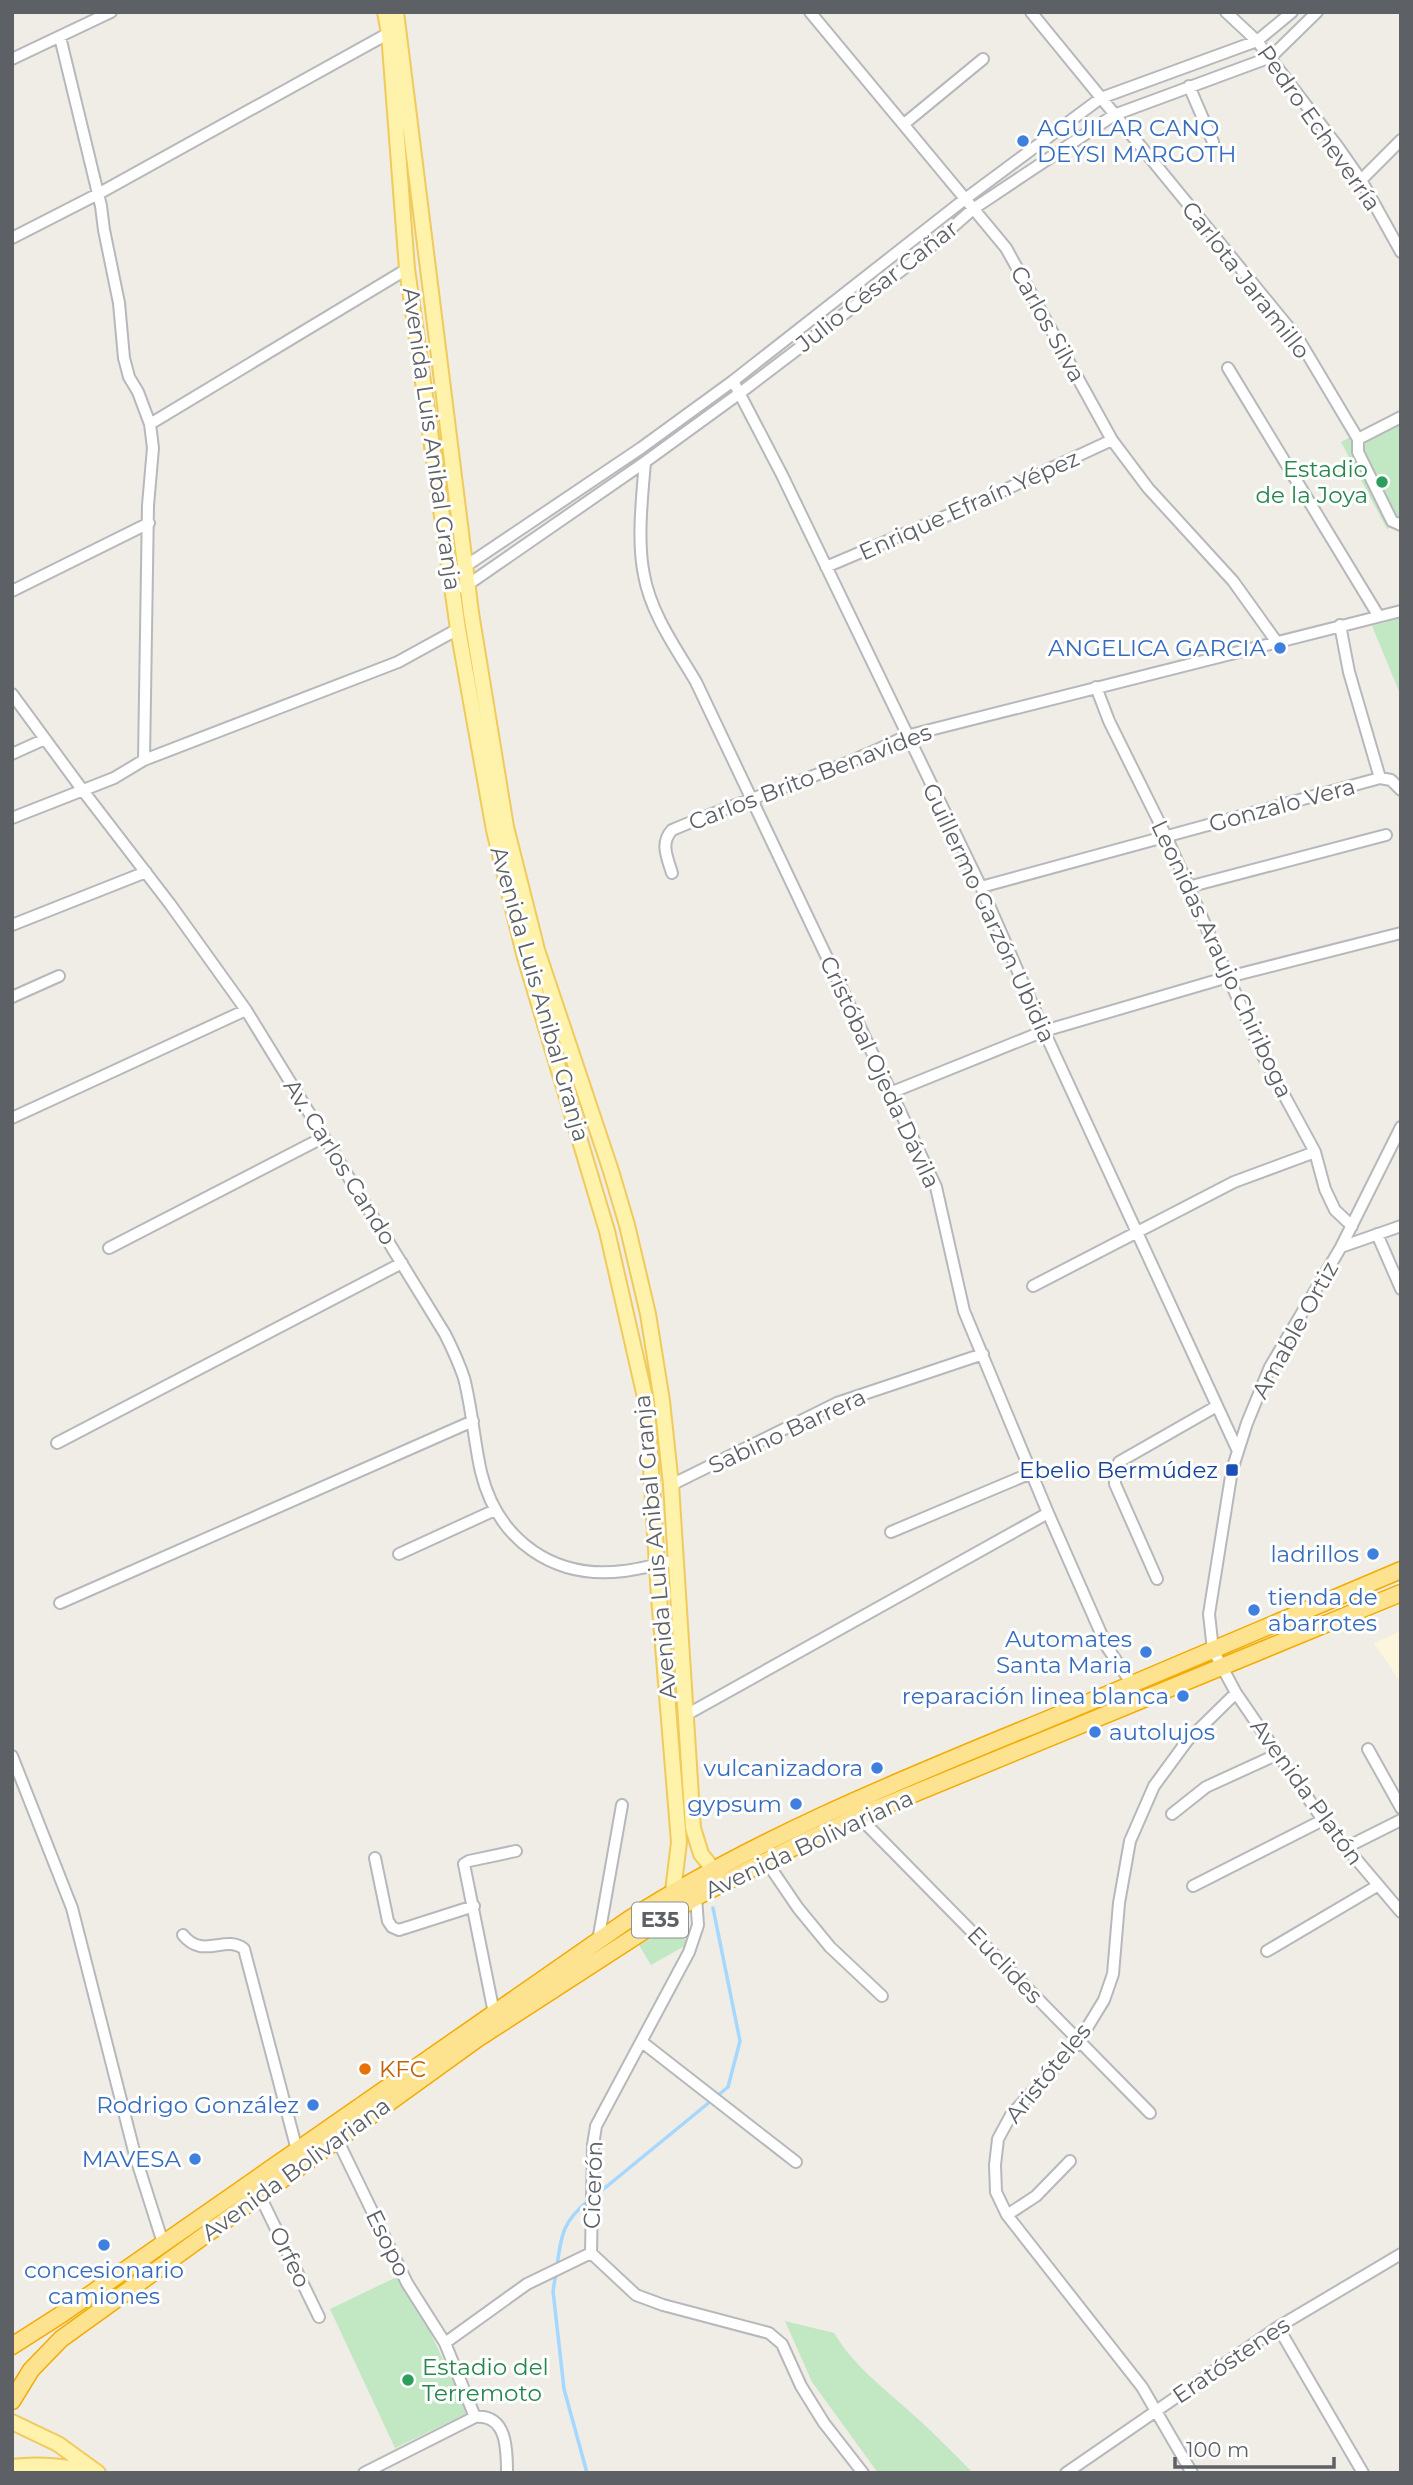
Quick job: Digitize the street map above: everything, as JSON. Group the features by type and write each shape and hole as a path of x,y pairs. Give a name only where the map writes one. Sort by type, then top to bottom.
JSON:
{"highway":[{"name":"Avenida Bolivariana","path":"12,2346 673,1891 785,1832 858,1799 1401,1570"},
{"name":"Avenida Bolivariana","path":"12,2401 30,2370 61,2339 477,2039 696,1897 862,1815 1401,1593"}],"main road":[{"name":"Avenida Luis Anibal Granja","path":"385,12 407,269 458,629 494,830 521,942 607,1231 646,1406 679,1842 673,1891"},
{"name":"Avenida Luis Anibal Granja","path":"396,12 467,586 506,827 537,950 627,1226 648,1314 662,1401 671,1485 692,1828 701,1854 713,1869"},
{"path":"12,2422 58,2444 98,2473"},
{"path":"12,2467 55,2465 98,2473"}],"street":[{"path":"12,59 111,12"},
{"name":"Carlos Silva","path":"810,12 1006,248 1112,440 1148,488 1233,581 1276,641"},
{"name":"Carlota Jaramillo","path":"1031,12 1299,340 1359,439 1359,452 1392,521 1401,525"},
{"name":"Pedro Echeverría","path":"1226,12 1258,41 1271,57 1361,180 1401,252"},
{"name":"Julio César Cañar","path":"452,576 641,448 733,381 1101,98 1258,41 1293,12"},
{"name":"Julio César Cañar","path":"454,595 740,393 919,257 973,209 1114,114 1271,57 1317,12"},
{"path":"12,238 98,194 388,33"},
{"path":"60,37 98,194 119,303 124,358 129,377 150,424 153,448 144,760"},
{"path":"904,124 983,59"},
{"path":"1189,86 1213,142"},
{"path":"1361,180 1401,140"},
{"path":"150,424 407,269"},
{"path":"1228,368 1378,615"},
{"name":"Guillermo Garzón Ubidia","path":"733,381 981,887 1136,1233 1237,1449"},
{"path":"1359,439 1401,417"},
{"name":"Enrique Efraín Yépez","path":"826,567 996,495 1112,440"},
{"name":"Cristóbal Ojeda Dávila","path":"645,462 642,558 644,577 661,622 696,681 936,1187 964,1311 1107,1647 1132,1684"},
{"path":"12,591 149,523"},
{"name":"Carlos Brito Benavides","path":"671,873 664,844 666,836 672,830 872,753 906,736 1401,611"},
{"path":"1340,625 1349,672 1380,778 1391,780 1401,790"},
{"path":"12,818 84,792 144,760 398,662 458,629"},
{"name":"Leonidas Araujo Chiriboga","path":"1096,687 1109,721 1166,836 1264,1058 1315,1152 1325,1189 1335,1210 1352,1226"},
{"name":"Av. Carlos Cando","path":"12,694 246,1010 445,1334 464,1377 481,1473 495,1510 517,1540 548,1561 587,1572 623,1571 676,1560"},
{"path":"12,754 45,739"},
{"name":"Gonzalo Vera","path":"981,887 1380,778"},
{"path":"1188,887 1386,835"},
{"path":"12,925 146,872"},
{"path":"890,1093 1044,1031 1228,977 1401,933"},
{"path":"12,997 60,976"},
{"path":"12,1118 246,1010"},
{"name":"Amable Ortiz","path":"1222,1666 1213,1650 1209,1614 1237,1449 1270,1367 1341,1247 1401,1127"},
{"path":"109,1248 324,1137"},
{"path":"1032,1286 1234,1182 1315,1152"},
{"path":"1341,1247 1401,1226"},
{"path":"1377,1234 1401,1289"},
{"path":"57,1443 402,1263"},
{"name":"Sabino Barrera","path":"671,1485 837,1403 983,1354"},
{"path":"1157,1579 1115,1484 1115,1473 1119,1462 1217,1406"},
{"path":"60,1603 473,1421"},
{"path":"891,1532 1031,1473"},
{"path":"399,1554 495,1510"},
{"path":"685,1715 1048,1513"},
{"name":"Avenida Platón","path":"1222,1666 1236,1693 1323,1820 1401,1912"},
{"name":"Aristóteles","path":"1192,2473 1142,2386 1007,2215 996,2192 995,2165 998,2139 1017,2108 1079,2041 1104,2000 1113,1974 1119,1903 1130,1841 1154,1786 1187,1741 1236,1693"},
{"path":"1368,1749 1401,1808"},
{"path":"1172,1814 1206,1787 1278,1754"},
{"path":"12,1756 72,1908 135,2155 163,2243"},
{"path":"598,1941 622,1805"},
{"name":"Euclides","path":"862,1815 867,1825 1150,2113"},
{"path":"1193,1886 1323,1820"},
{"path":"1345,1848 1401,1820"},
{"path":"494,2013 464,1864 516,1852"},
{"path":"375,1858 388,1921 392,1927 399,1930 474,1906"},
{"path":"766,1861 798,1908 830,1947 882,1996"},
{"path":"1267,1951 1377,1886"},
{"name":"Cicerón","path":"696,1897 698,1925 689,1952 596,2126 593,2145 591,2253 636,2295 776,2337 818,2414 863,2473"},
{"path":"183,1936 202,1948 233,1944 244,1949 297,2150"},
{"path":"642,2042 796,2162"},
{"name":"Esopo","path":"337,2139 407,2283 444,2343 475,2417"},
{"path":"1007,2215 1036,2196 1070,2161"},
{"name":"Orfeo","path":"260,2196 319,2317"},
{"path":"444,2343 527,2284 591,2253"},
{"name":"Eratóstenes","path":"1066,2473 1278,2327 1401,2254"},
{"path":"1278,2327 1363,2473"},
{"path":"364,2473 475,2417 485,2416 495,2419 501,2428 507,2473"}],"shaded area":[{"path":"1401,1631 1401,1683 1374,1643"}],"green space":[{"name":"Estadio de la Joya","path":"1401,410 1401,521 1387,529 1341,442"},
{"path":"1401,618 1401,696 1372,626"},
{"path":"676,1924 688,1944 651,1965 639,1945"},
{"name":"Estadio del Terremoto","path":"403,2274 468,2413 395,2448 330,2309"},
{"path":"785,2321 834,2333 862,2369 925,2425 973,2473 878,2473 812,2382"}],"waterway":[{"path":"595,2196 728,2087 740,2041 713,1908"},
{"path":"557,2266 565,2229 589,2200"},
{"path":"556,2273 553,2291 564,2389 587,2473"}],"place":[{"name":"AGUILAR CANO DEYSI MARGOTH","path":"1023,141"},
{"name":"Estadio de la Joya","path":"1382,482"},
{"name":"ANGELICA GARCIA","path":"1280,648"},
{"name":"Ebelio Bermúdez","path":"1232,1470"},
{"name":"ladrillos","path":"1373,1554"},
{"name":"tienda de abarrotes","path":"1254,1610"},
{"name":"Automates Santa Maria","path":"1146,1652"},
{"name":"reparación linea blanca","path":"1183,1696"},
{"name":"autolujos","path":"1095,1732"},
{"name":"vulcanizadora","path":"877,1768"},
{"name":"gypsum","path":"796,1804"},
{"name":"KFC","path":"365,2069"},
{"name":"Rodrigo González","path":"313,2105"},
{"name":"MAVESA","path":"195,2159"},
{"name":"concesionario camiones","path":"104,2245"},
{"name":"Estadio del Terremoto","path":"408,2380"}]}
